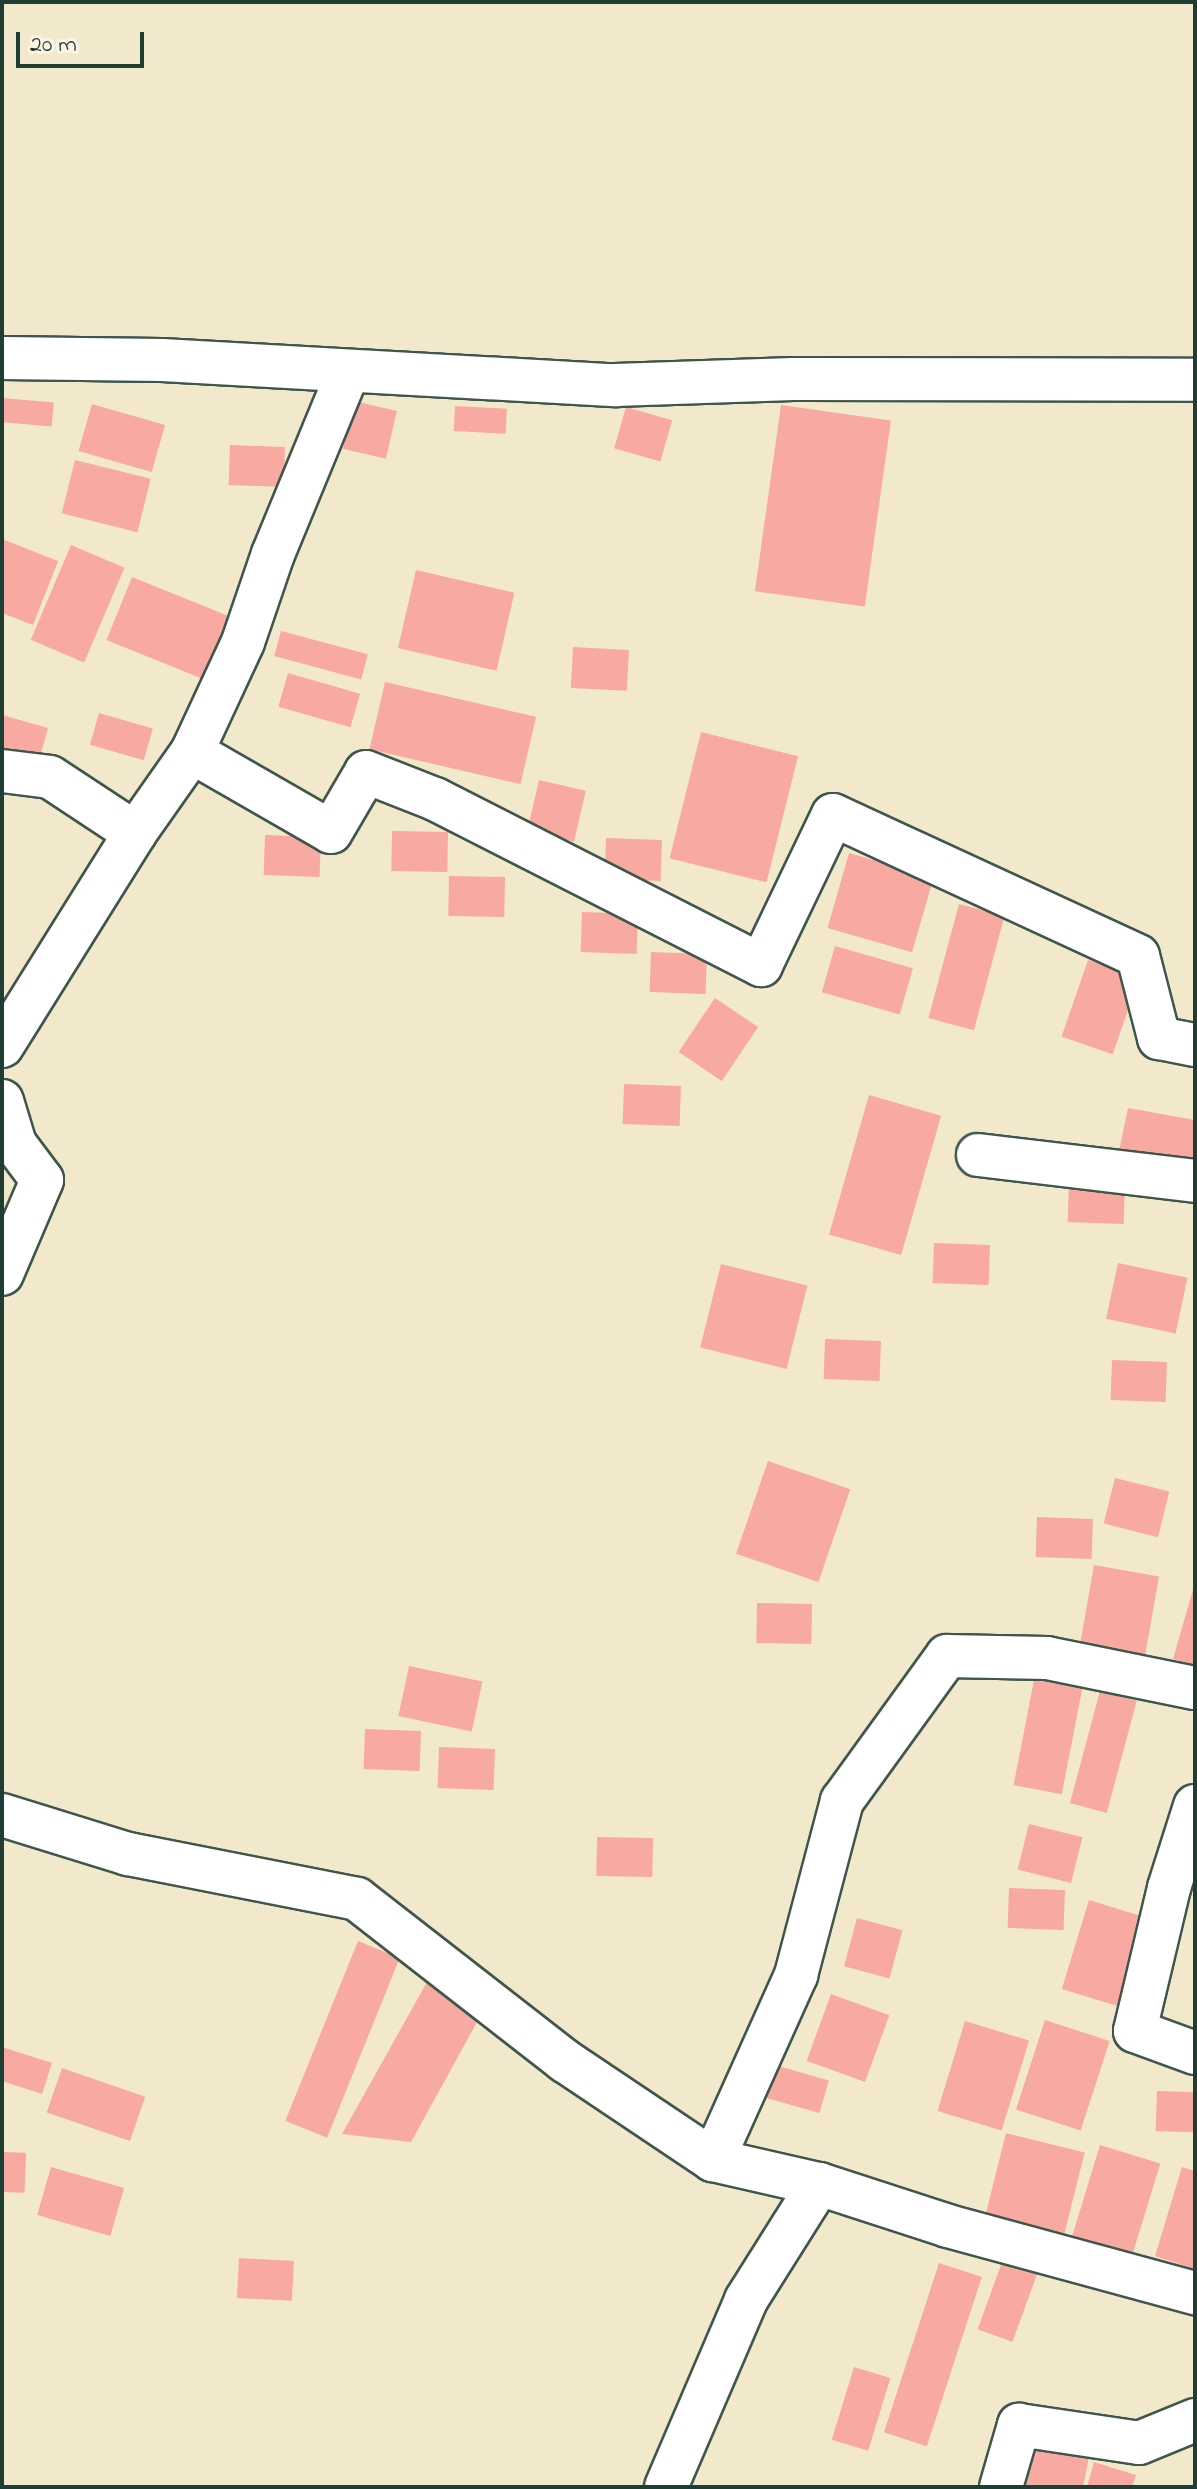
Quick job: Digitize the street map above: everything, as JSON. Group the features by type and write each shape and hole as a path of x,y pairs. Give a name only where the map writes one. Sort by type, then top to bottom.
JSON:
{"street":[{"path":"2,358 162,360 615,385 793,379 1195,380"},
{"path":"2,1046 135,833 192,752 243,642 273,554 348,372"},
{"path":"192,752 331,832 366,772 435,799 761,965 833,815 1138,956 1159,1038 1195,1045"},
{"path":"2,771 50,777 135,833"},
{"path":"2,1101 15,1144 42,1180 2,1274"},
{"path":"978,1155 1195,1181"},
{"path":"713,2160 796,1975 842,1801 947,1656 1047,1658 1195,1688"},
{"path":"1195,1806 1169,1888 1135,2031 1195,2053"},
{"path":"2,1815 128,1854 357,1899 565,2061 713,2160 819,2184 948,2226 1195,2293"},
{"path":"666,2487 746,2300 819,2184"},
{"path":"1001,2487 1019,2425 1139,2443 1195,2420"}],"building":[{"path":"2,398 54,403 52,426 2,422"},
{"path":"354,401 397,411 386,459 343,449"},
{"path":"92,404 165,425 152,472 78,451"},
{"path":"781,405 891,420 865,607 755,591"},
{"path":"455,406 507,409 506,434 454,431"},
{"path":"626,407 672,420 660,462 614,448"},
{"path":"230,445 285,447 284,487 229,485"},
{"path":"75,460 151,479 137,532 62,513"},
{"path":"2,539 58,561 33,625 2,613"},
{"path":"71,545 124,568 84,662 31,640"},
{"path":"416,570 514,593 496,671 398,648"},
{"path":"132,577 243,622 218,685 107,640"},
{"path":"281,631 368,654 361,679 274,656"},
{"path":"573,647 629,650 627,691 571,688"},
{"path":"288,673 360,694 350,727 278,707"},
{"path":"385,682 536,717 521,784 369,749"},
{"path":"99,713 153,728 144,760 90,745"},
{"path":"2,715 48,728 38,764 2,751"},
{"path":"701,732 798,756 767,882 670,858"},
{"path":"539,780 586,791 574,841 527,831"},
{"path":"392,831 448,832 447,872 391,871"},
{"path":"265,835 321,837 320,877 264,875"},
{"path":"606,838 662,840 661,881 605,879"},
{"path":"849,853 934,877 912,952 828,928"},
{"path":"449,876 505,877 504,917 448,916"},
{"path":"959,904 1004,916 974,1030 928,1018"},
{"path":"582,912 638,914 637,954 581,952"},
{"path":"835,946 913,968 900,1014 822,992"},
{"path":"651,952 707,954 706,994 650,992"},
{"path":"1088,960 1139,978 1113,1054 1062,1037"},
{"path":"715,998 758,1027 722,1081 679,1052"},
{"path":"624,1084 681,1086 680,1126 623,1124"},
{"path":"869,1095 941,1116 901,1255 829,1234"},
{"path":"1128,1108 1195,1120 1195,1175 1117,1161"},
{"path":"1069,1182 1125,1184 1124,1224 1068,1222"},
{"path":"934,1243 990,1245 989,1285 933,1283"},
{"path":"1118,1263 1187,1278 1176,1334 1106,1319"},
{"path":"721,1264 807,1286 787,1369 700,1347"},
{"path":"825,1339 881,1341 880,1381 824,1379"},
{"path":"1112,1360 1167,1362 1166,1402 1111,1400"},
{"path":"768,1461 850,1489 818,1582 736,1554"},
{"path":"1115,1478 1169,1492 1158,1537 1104,1524"},
{"path":"1037,1517 1093,1519 1092,1559 1036,1557"},
{"path":"1094,1565 1159,1576 1143,1665 1078,1654"},
{"path":"1195,1586 1195,1665 1173,1659"},
{"path":"757,1603 812,1604 811,1644 756,1643"},
{"path":"409,1666 482,1682 472,1731 398,1716"},
{"path":"1035,1675 1083,1684 1062,1794 1014,1785"},
{"path":"1100,1691 1137,1701 1107,1813 1070,1803"},
{"path":"365,1729 421,1731 420,1771 364,1769"},
{"path":"439,1747 495,1749 494,1790 438,1788"},
{"path":"1029,1824 1082,1837 1071,1883 1018,1870"},
{"path":"597,1837 653,1838 652,1877 596,1876"},
{"path":"1009,1888 1065,1890 1064,1930 1008,1928"},
{"path":"1089,1900 1154,1920 1127,2009 1062,1989"},
{"path":"857,1918 902,1930 889,1978 844,1966"},
{"path":"358,1941 400,1958 327,2138 285,2121"},
{"path":"427,1982 482,2013 411,2142 342,2134"},
{"path":"831,1994 889,2015 865,2082 807,2061"},
{"path":"1045,2020 1110,2041 1081,2130 1016,2109"},
{"path":"965,2021 1029,2041 1002,2130 938,2111"},
{"path":"2,2047 52,2063 42,2094 2,2081"},
{"path":"775,2065 829,2080 819,2113 766,2098"},
{"path":"62,2068 145,2097 130,2141 47,2112"},
{"path":"1157,2091 1195,2092 1194,2132 1156,2131"},
{"path":"1006,2133 1085,2153 1061,2249 982,2229"},
{"path":"1100,2145 1160,2163 1128,2268 1068,2249"},
{"path":"2,2152 26,2153 25,2193 2,2192"},
{"path":"51,2167 124,2188 110,2236 37,2215"},
{"path":"1182,2167 1195,2171 1195,2269 1155,2256"},
{"path":"1005,2254 1040,2267 1012,2342 978,2329"},
{"path":"239,2258 294,2261 292,2301 237,2298"},
{"path":"939,2263 982,2277 927,2446 884,2432"},
{"path":"854,2367 890,2378 868,2451 832,2440"},
{"path":"1026,2444 1089,2457 1083,2487 1017,2487"},
{"path":"1094,2462 1136,2475 1132,2487 1087,2487"}]}
